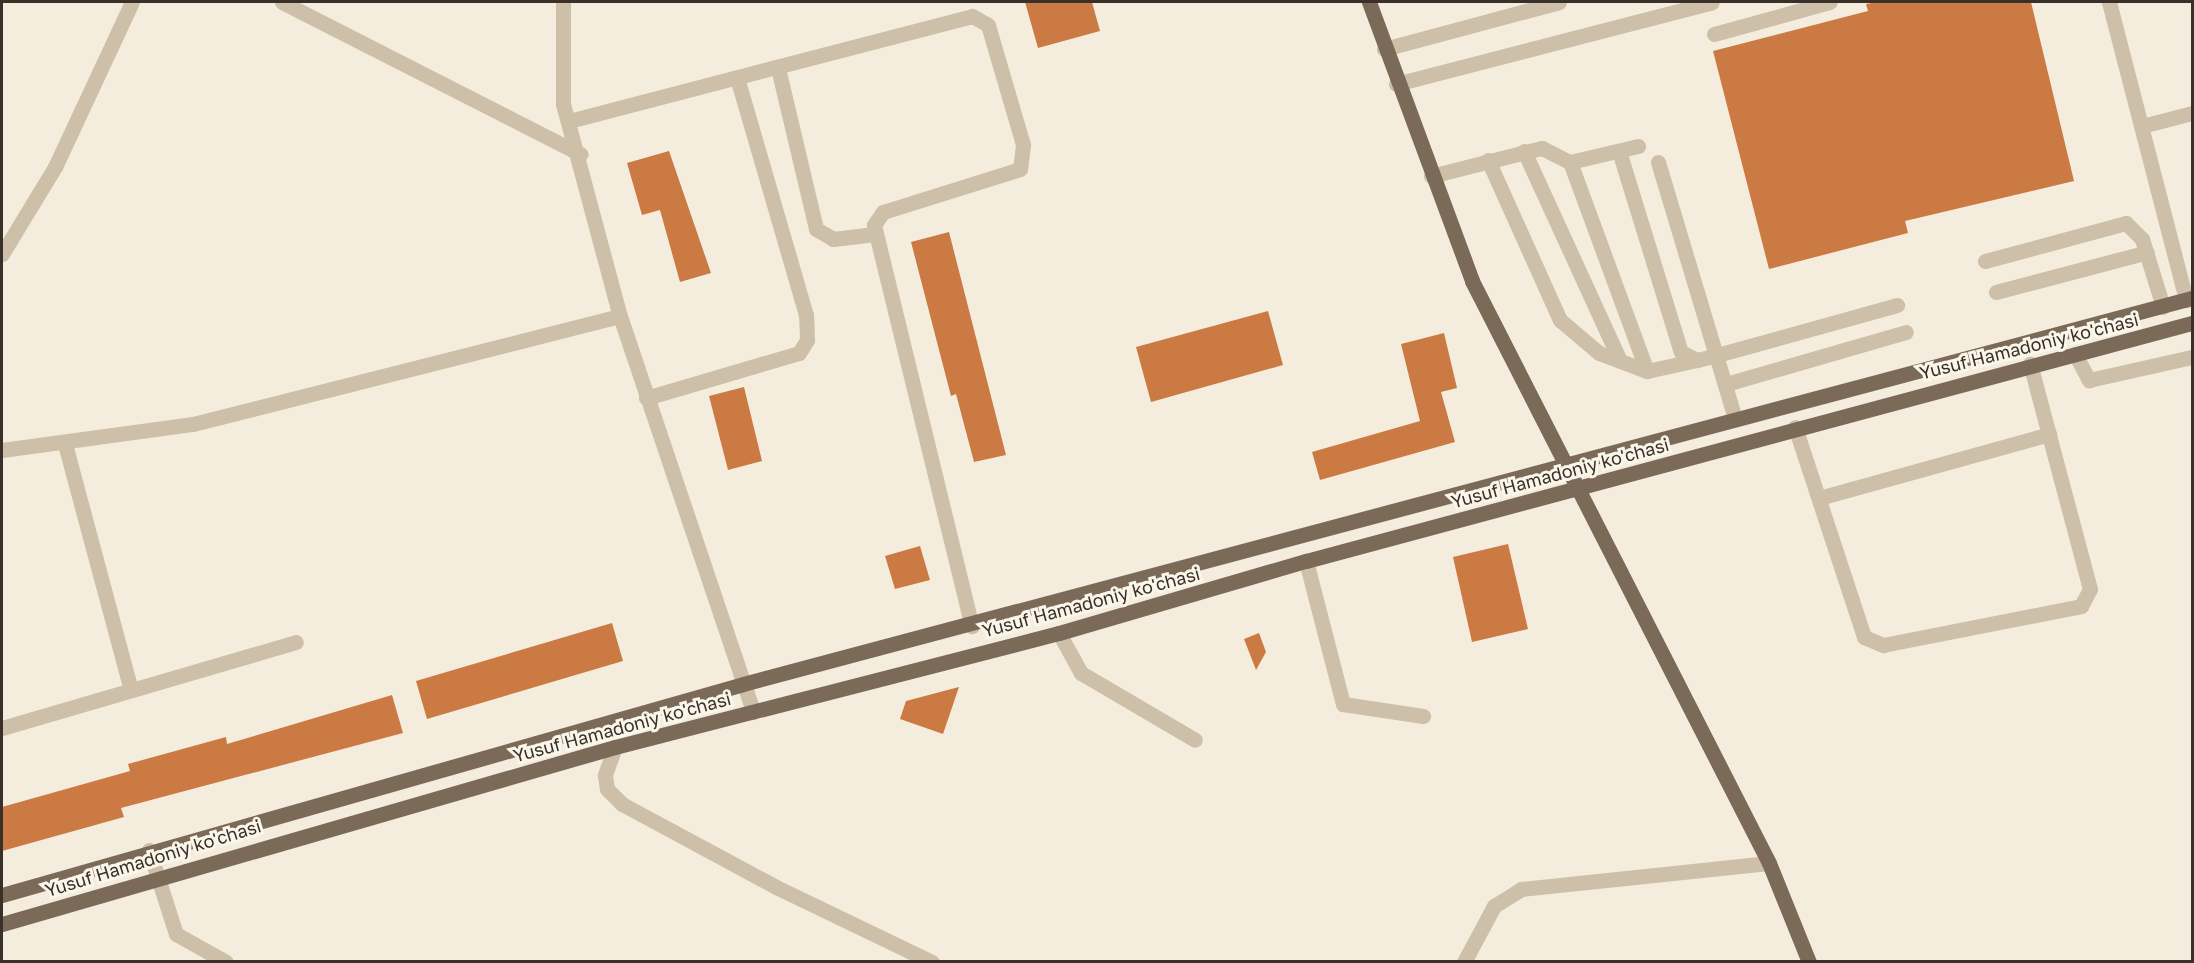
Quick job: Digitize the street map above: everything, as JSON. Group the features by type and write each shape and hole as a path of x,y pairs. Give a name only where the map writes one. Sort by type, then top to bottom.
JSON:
{"main road":[{"path":"1369,2 1396,84 1472,281 1769,863 1809,962"},
{"name":"Yusuf Hamadoniy ko'chasi","path":"2,895 149,850 743,684 972,626 1566,464 2189,299"},
{"name":"Yusuf Hamadoniy ko'chasi","path":"2,924 158,876 615,747 1059,633 1306,561 1580,490 1795,427 2030,364 2192,324"}],"street":[{"path":"2,254 55,167 132,2"},
{"path":"282,2 580,154"},
{"path":"563,2 560,83 620,316 753,712"},
{"path":"1384,49 1559,2"},
{"path":"1396,84 1690,5 1712,2"},
{"path":"1714,34 1830,2"},
{"path":"2109,2 2189,299"},
{"path":"568,121 972,16 988,25 1023,145 1023,164 1013,173 883,212 874,234 972,626"},
{"path":"778,68 816,229 832,239 874,234"},
{"path":"646,398 799,353 807,340 806,315 737,78"},
{"path":"2142,126 2193,113"},
{"path":"1431,176 1542,148 1570,162 1638,146"},
{"path":"1524,151 1620,361"},
{"path":"1619,151 1681,352 1697,360"},
{"path":"1488,160 1560,320 1599,353 1647,371 1717,355 1897,305"},
{"path":"1570,162 1647,371"},
{"path":"1658,162 1735,419"},
{"path":"1985,261 2126,223 2147,252 2163,307"},
{"path":"1996,292 2147,252"},
{"path":"2,450 65,444 193,424 620,316"},
{"path":"1726,384 1906,332"},
{"path":"2075,354 2089,380 2193,357"},
{"path":"1795,427 1864,637 1882,645 2081,606 2090,589 2030,364"},
{"path":"1820,498 2049,434"},
{"path":"65,444 130,687"},
{"path":"1306,561 1343,704 1424,716"},
{"path":"1059,633 1081,673 1195,740"},
{"path":"2,728 130,687 296,642"},
{"path":"615,747 605,775 607,789 622,804 776,887 932,962"},
{"path":"149,850 176,934 226,962"},
{"path":"1464,962 1494,906 1521,889 1769,863"}],"building":[{"path":"1025,2 1092,2 1100,31 1038,48"},
{"path":"1878,2 2031,2 2074,181 1905,221 1908,233 1769,269 1713,51 1868,11 1866,4"},
{"path":"669,151 711,273 680,282 660,210 642,215 627,163"},
{"path":"949,232 1006,455 974,462 956,394 951,396 911,242"},
{"path":"1268,311 1283,365 1151,402 1136,347"},
{"path":"1444,333 1457,388 1441,392 1455,442 1320,480 1312,452 1420,421 1401,344"},
{"path":"744,387 762,461 728,470 709,396"},
{"path":"1508,544 1528,629 1472,642 1453,557"},
{"path":"920,546 930,580 895,589 885,556"},
{"path":"612,623 623,661 427,719 416,681"},
{"path":"1259,633 1266,652 1256,670 1244,639"},
{"path":"959,687 943,734 900,719 906,701"},
{"path":"392,695 403,733 121,808 124,817 2,851 2,807 130,771 128,764 226,737 227,744"}]}
